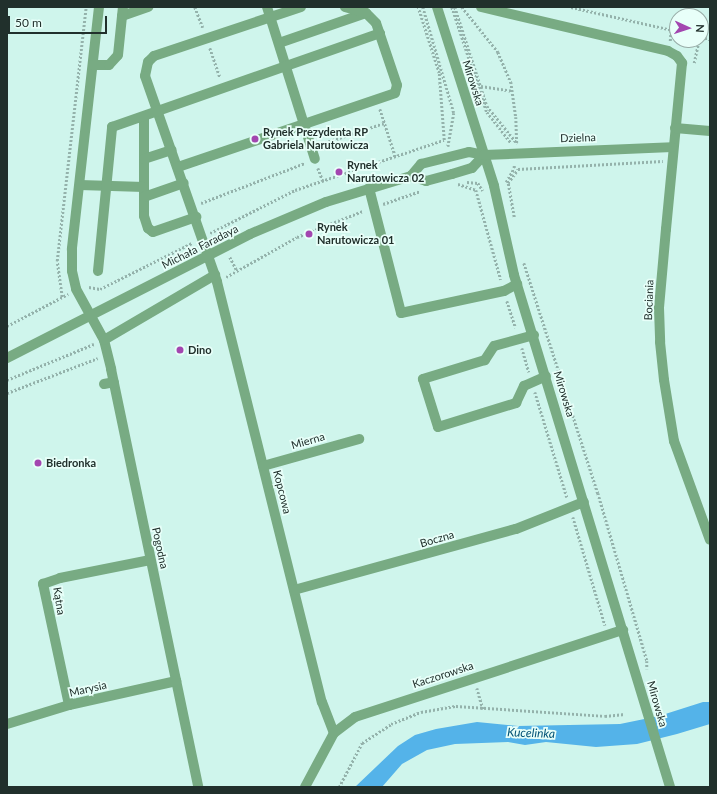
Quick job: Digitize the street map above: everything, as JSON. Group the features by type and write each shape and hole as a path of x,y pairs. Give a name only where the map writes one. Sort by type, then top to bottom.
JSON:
{"street":[{"path":"91,316 76,289 72,249 94,65 99,7"},
{"path":"94,65 109,65 118,55 123,11 148,7"},
{"path":"267,7 315,159"},
{"name":"Kopcowa","path":"301,7 154,56 148,62 145,76 196,217 215,275 322,702 334,733"},
{"path":"178,167 394,93 398,88 380,33 373,18 345,7"},
{"name":"Mirowska","path":"437,7 484,155 499,208 517,284 534,335 670,787"},
{"name":"Bociania","path":"481,7 668,51 678,56 682,63 683,74 672,147 659,308 664,380 674,441 710,540"},
{"path":"279,43 366,14"},
{"path":"98,271 112,127 380,33"},
{"path":"144,117 144,216 149,231 196,217"},
{"path":"676,128 710,131"},
{"name":"Dzielna","path":"484,155 672,147"},
{"path":"144,159 172,150"},
{"name":"Michała Faradaya","path":"7,358 209,255 286,218 369,188 411,176 421,164 469,152 484,155"},
{"name":"Michała Faradaya","path":"411,176 426,181 452,174 472,168 484,155"},
{"path":"144,197 184,183"},
{"path":"80,185 144,187"},
{"path":"369,188 401,313 504,291 517,284"},
{"path":"104,340 215,275"},
{"name":"Pogodna","path":"91,316 104,340 109,383 150,560 198,787"},
{"path":"534,335 494,346 485,360 423,379 438,427 516,403 524,386 546,376"},
{"name":"Mierna","path":"263,466 360,439"},
{"name":"Boczna","path":"294,590 516,529 584,502"},
{"name":"Kątna","path":"69,705 43,584 60,578 150,560"},
{"name":"Kaczorowska","path":"305,787 334,733 355,716 623,630"},
{"name":"Marysia","path":"7,724 69,705 176,681"}],"path":[{"path":"7,326 76,289 86,286 100,290 295,190 441,142 446,138 439,73 418,7"},
{"path":"423,7 445,77"},
{"path":"452,7 487,112 512,143 514,168 505,180 509,200 499,208"},
{"path":"455,7 472,68 487,106 517,143 516,117 512,91 498,52 462,7"},
{"path":"571,7 669,29"},
{"path":"693,67 697,48"},
{"path":"480,86 512,91"},
{"path":"376,99 396,158"},
{"path":"311,147 384,123"},
{"path":"192,206 315,159 323,181"},
{"path":"515,222 508,183 518,169 672,160"},
{"path":"297,237 349,216"},
{"path":"524,261 598,494 647,661 647,675"},
{"path":"7,380 104,340"},
{"path":"474,678 482,709"},
{"path":"339,787 362,743 391,724 421,712 456,706 482,709 605,716 625,714"}],"water":[{"name":"Kucelinka","path":"703,702 710,702 710,724 637,744 596,747 546,742 525,745 508,742 455,744 427,750 402,764 382,787 355,787 398,746 415,735 436,729 477,722 518,726 620,724 659,716"}],"place":[{"name":"Rynek Prezydenta RP Gabriela Narutowicza","path":"255,139"},
{"name":"Rynek Narutowicza 02","path":"339,172"},
{"name":"Rynek Narutowicza 01","path":"309,234"},
{"name":"Dino","path":"180,350"},
{"name":"Biedronka","path":"38,463"}]}
